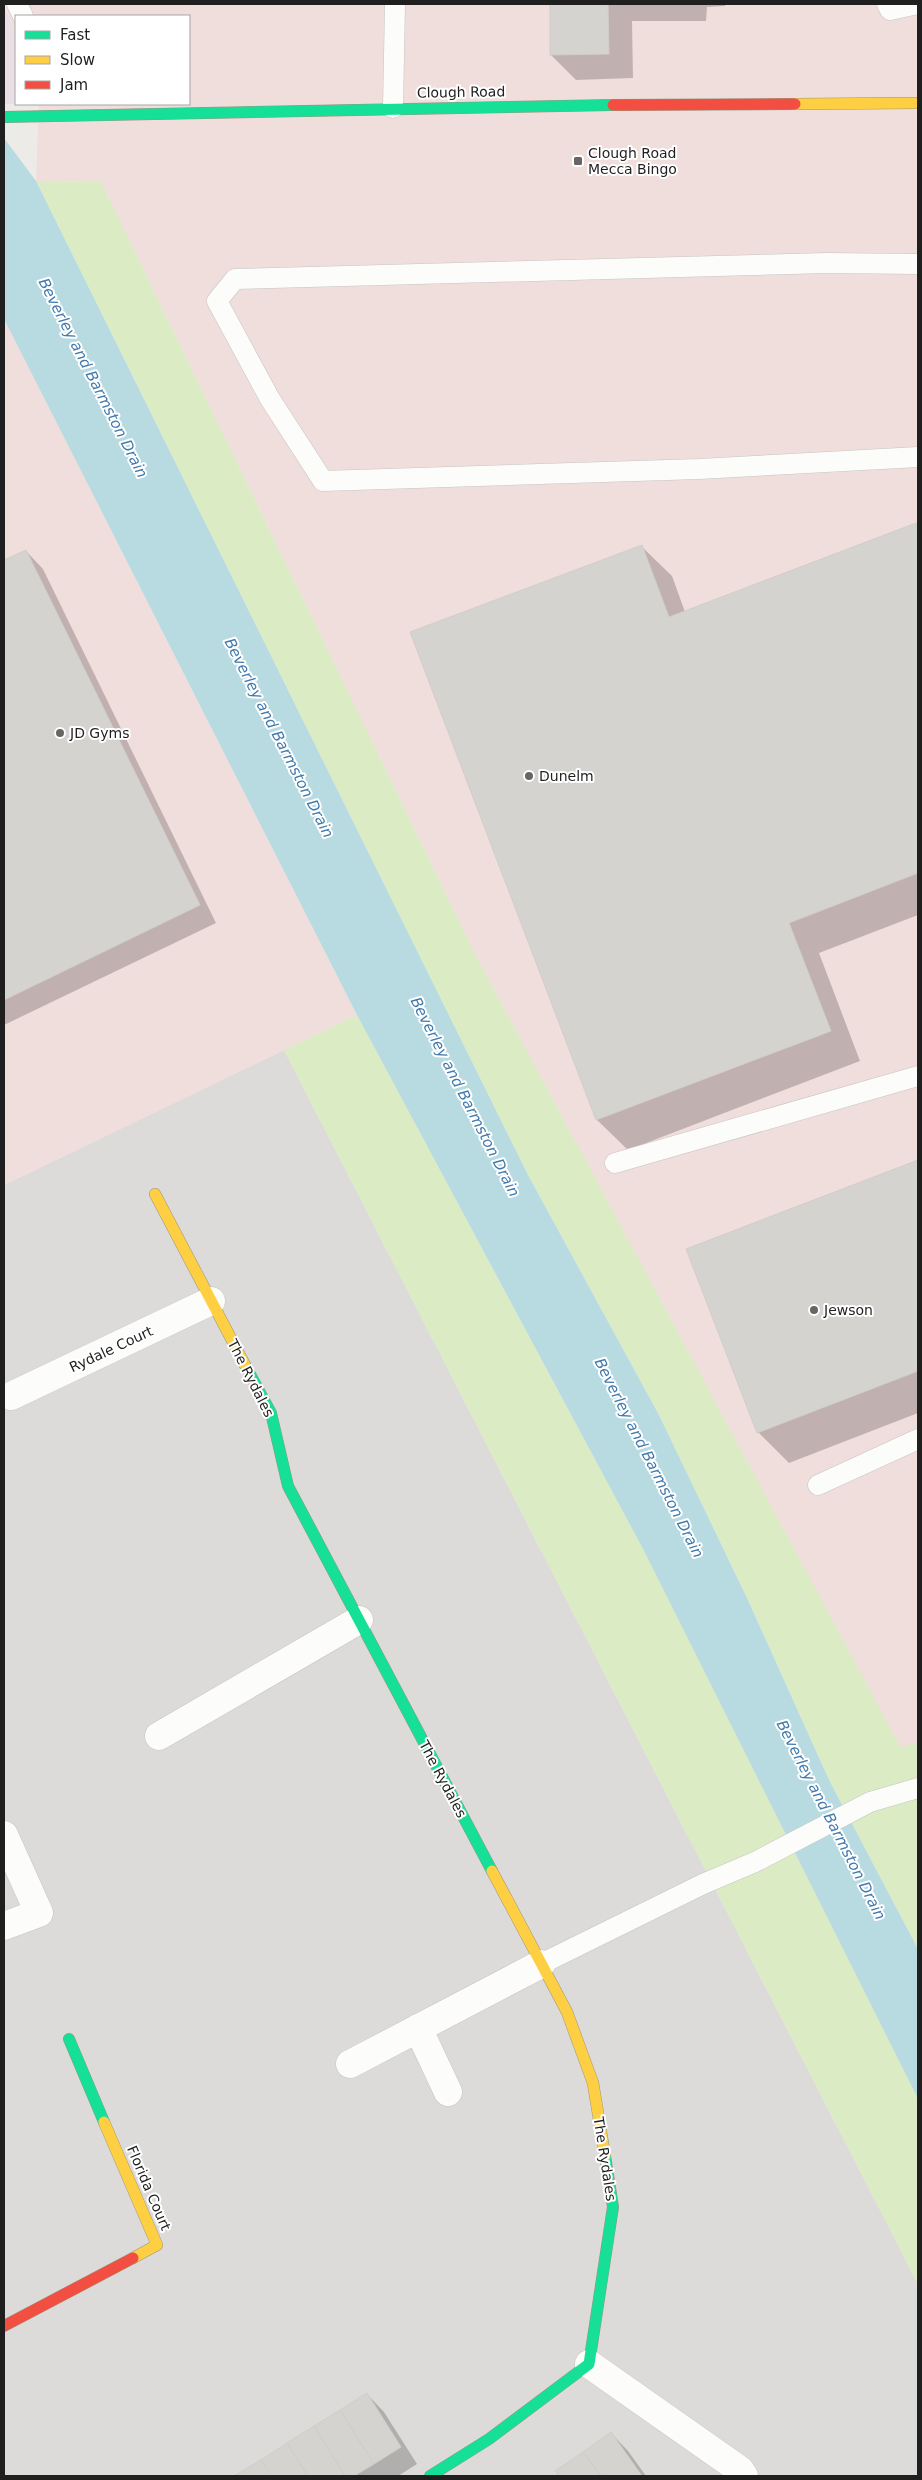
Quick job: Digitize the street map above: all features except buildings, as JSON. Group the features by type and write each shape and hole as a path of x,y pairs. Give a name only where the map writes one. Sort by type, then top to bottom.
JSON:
{"street":[{"name":"Clough Road","path":"9,117 50,109 918,103"},
{"name":"The Rydales","path":"155,1194 271,1414 288,1486 567,2012 592,2084 613,2207 589,2364"},
{"name":"Rydale Court","path":"11,1396 212,1301"},
{"path":"159,1736 359,1620"},
{"path":"4,1835 39,1913 4,1926"},
{"path":"350,2064 541,1964"},
{"path":"418,2028 448,2092"},
{"name":"Florida Court","path":"4,2326 157,2245 69,2039"},
{"path":"430,2476 488,2438 589,2364 740,2470 744,2476"}],"lane":[{"path":"393,108 394,4"},
{"path":"887,4 890,10 918,4"},
{"path":"918,264 827,263 235,279 217,301 270,399 323,481 699,469 918,457"},
{"path":"615,1164 918,1076"},
{"path":"818,1485 918,1439"},
{"path":"541,1964 703,1884 756,1862 870,1802 918,1788"}],"shaded area":[{"path":"4,4 15,33 15,104 4,104"},
{"path":"5,4 918,4 918,1742 901,1749 476,956 101,182 36,181 39,105 190,105 190,15 15,15 15,33"},
{"path":"4,319 357,1015 4,1185"},
{"path":"284,1050 918,2284 918,2476 4,2476 4,1185"}],"green space":[{"path":"36,181 101,182 476,956 901,1748 918,1742 918,1949 830,1782 747,1598 659,1415 528,1175"},
{"path":"357,1015 643,1549 918,2099 918,2284 284,1050"}],"water":[{"name":"Beverley and Barmston Drain","path":"4,138 36,181 528,1175 659,1415 747,1598 830,1782 918,1949 918,2099 643,1549 357,1015 4,319"}],"traffic: fast":[{"path":"4,117 613,105"},
{"path":"245,1365 271,1413 288,1486 492,1871"},
{"path":"69,2039 104,2122"},
{"path":"430,2476 489,2439 589,2364 613,2207 605,2156"}],"traffic: slow":[{"path":"795,104 918,103"},
{"path":"155,1194 245,1365"},
{"path":"492,1871 567,2012 593,2083 605,2156"},
{"path":"104,2122 157,2245 133,2258"}],"traffic: jam":[{"path":"613,105 795,104"},
{"path":"4,2326 133,2258"}],"place":[{"name":"Clough Road Mecca Bingo","path":"578,161"},
{"name":"JD Gyms","path":"60,733"},
{"name":"Dunelm","path":"529,776"},
{"name":"Jewson","path":"814,1310"}]}
